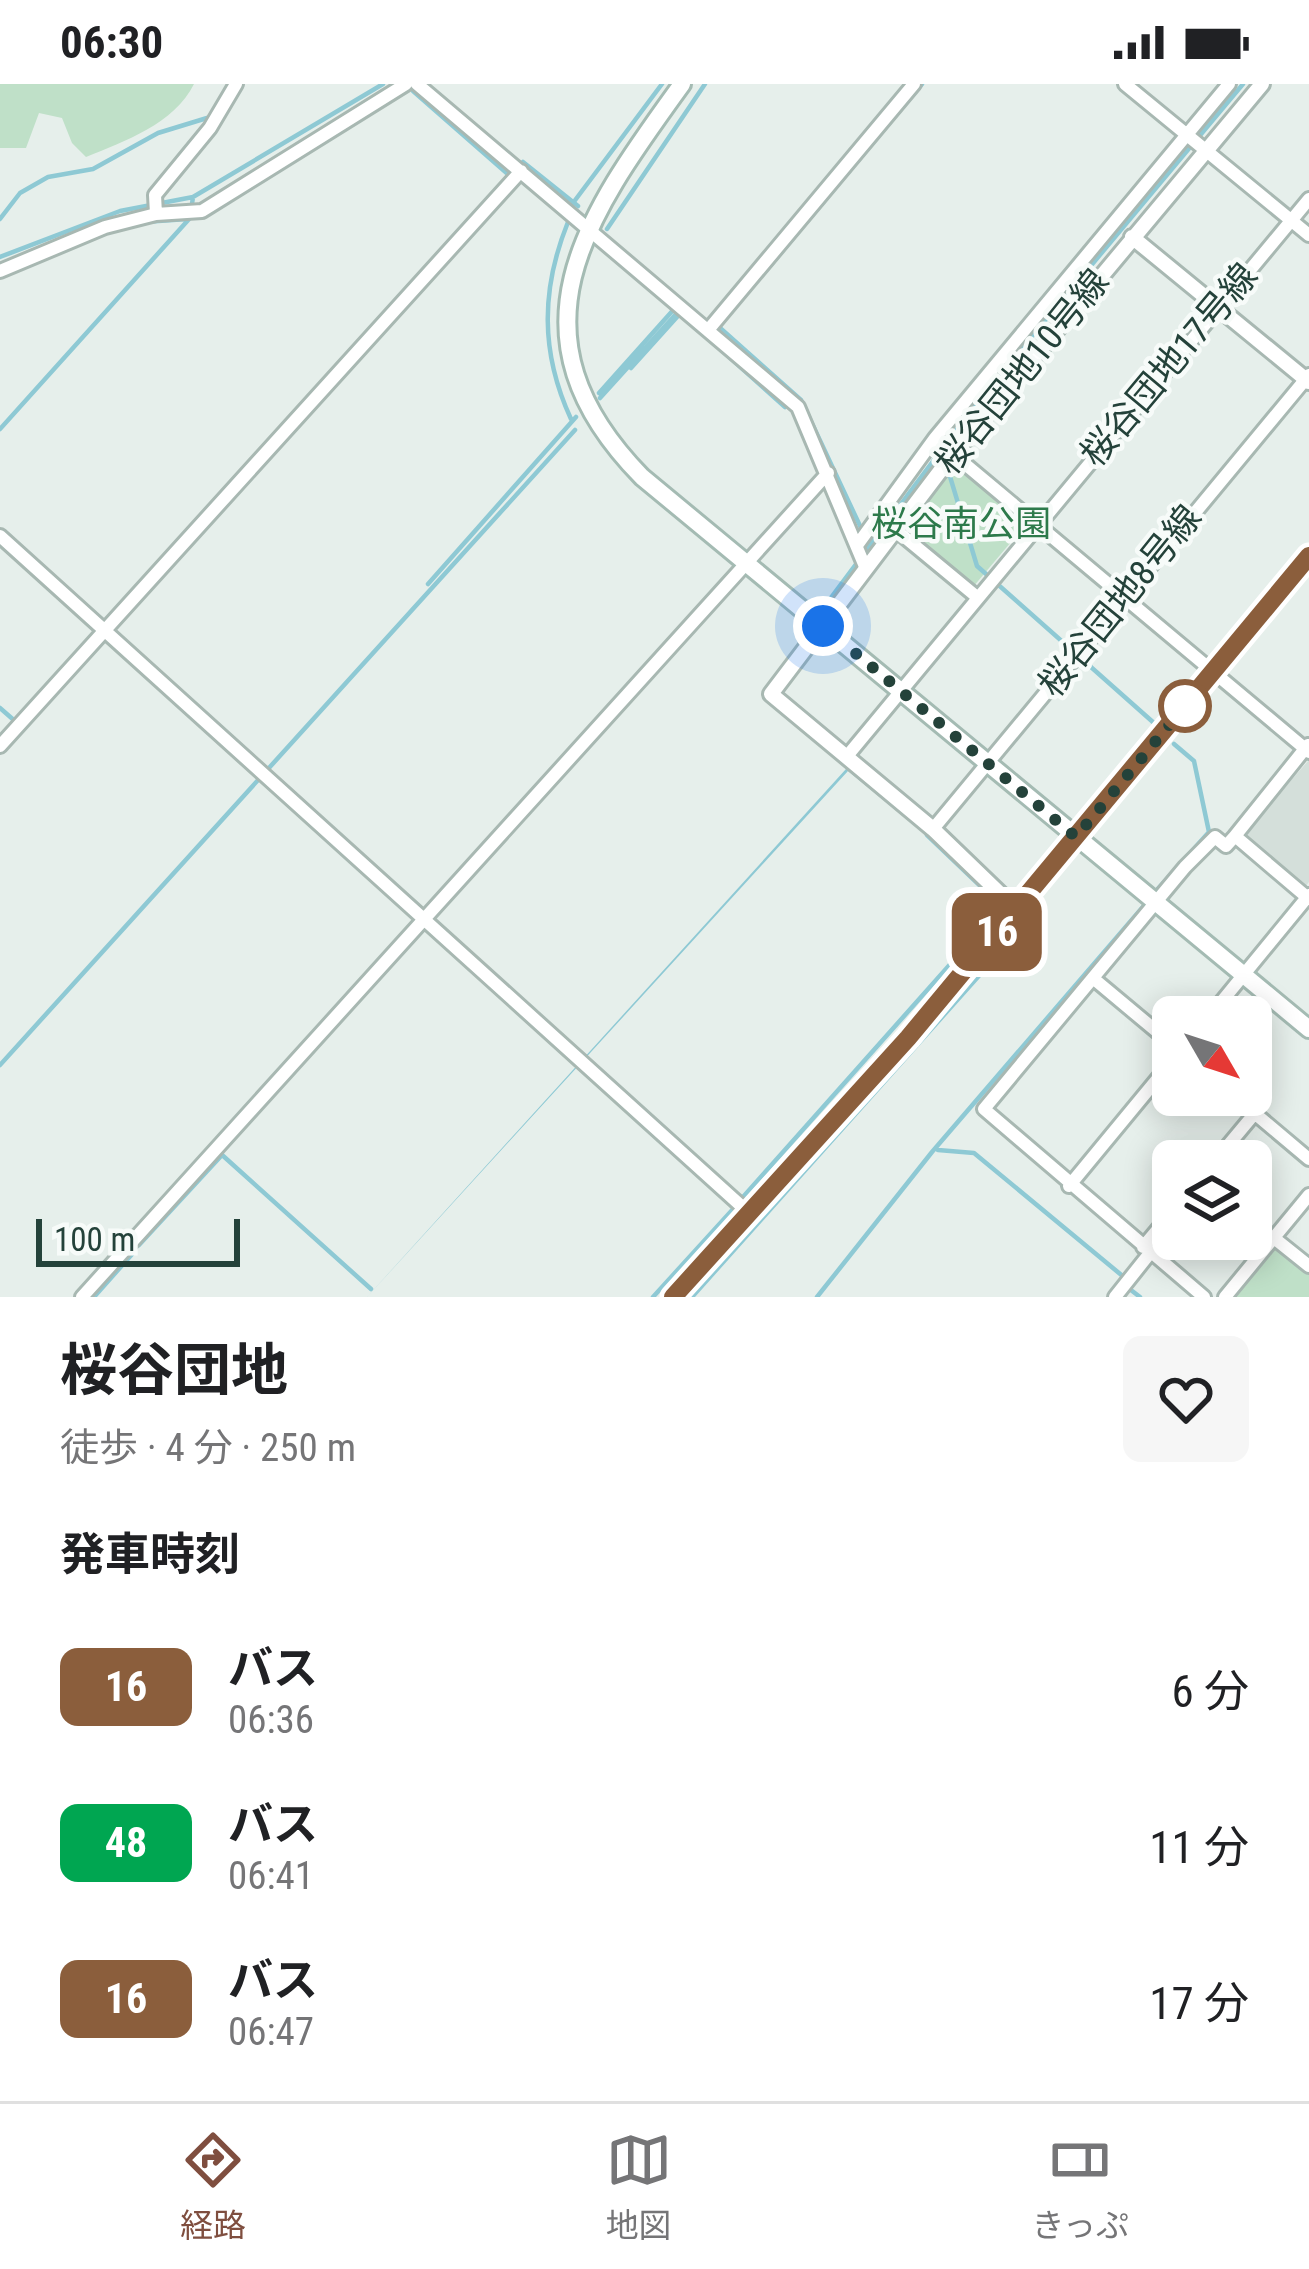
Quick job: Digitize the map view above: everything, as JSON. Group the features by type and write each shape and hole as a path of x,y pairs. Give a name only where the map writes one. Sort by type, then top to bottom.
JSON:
{"main road":[{"path":"682,84 588,225 564,307 576,381 592,418 642,478 1309,1029"},
{"path":"673,1297 1016,909 1309,556"}],"street":[{"path":"156,214 155,195 210,128 236,84"},
{"path":"0,271 104,227 156,214 202,211 406,84"},
{"path":"417,84 797,407 866,569"},
{"path":"709,328 914,84"},
{"path":"1125,84 1309,235"},
{"path":"858,544 934,438 1196,143 1229,84"},
{"name":"桜谷団地10号線","path":"1016,909 848,755 771,694 953,454 1132,237 1196,143 1262,84"},
{"path":"0,746 520,171"},
{"name":"桜谷団地17号線","path":"848,755 1309,199"},
{"path":"1132,237 1308,379"},
{"name":"桜谷団地8号線","path":"932,829 1308,379"},
{"path":"953,454 1308,748 1226,846 1215,837 984,1109 1204,1297"},
{"path":"82,1297 828,472"},
{"path":"896,530 977,597"},
{"path":"0,536 749,1214"},
{"path":"1226,996 1308,897 1235,836"},
{"path":"1094,980 1152,1028"},
{"path":"1069,1186 1152,1085"},
{"path":"1232,1140 1252,1116"},
{"path":"1259,1116 1309,1159"},
{"path":"1225,1297 1309,1195"},
{"path":"1274,1238 1309,1266"},
{"path":"1114,1297 1152,1242"}],"shaded area":[{"path":"1309,760 1309,882 1305,887 1248,841 1247,830"}],"green space":[{"path":"0,84 194,84 161,120 86,157 72,143 62,118 39,113 26,148 0,148"},
{"name":"桜谷南公園","path":"953,464 1021,521 1022,529 973,587 904,530"},
{"path":"1276,1245 1309,1271 1309,1297 1233,1297 1264,1260 1272,1260"}],"water":[{"path":"777,706 931,839 848,771 367,1297 846,769"}],"waterway":[{"path":"0,257 120,211 193,197 383,84"},
{"path":"573,203 662,84"},
{"path":"607,229 705,84"},
{"path":"764,273 922,84"},
{"path":"818,615 981,397 1243,84"},
{"path":"413,91 510,176"},
{"path":"0,219 20,193 48,177 93,169 158,133 207,118"},
{"path":"523,162 578,206"},
{"path":"523,182 546,201"},
{"path":"0,429 190,218 193,197"},
{"path":"144,222 187,219"},
{"path":"568,222 553,272 548,320 554,369 571,419"},
{"path":"599,393 675,308"},
{"path":"679,312 785,407"},
{"path":"600,398 677,313"},
{"path":"631,368 677,317"},
{"path":"722,323 719,327 801,400 861,528"},
{"path":"428,584 576,417"},
{"path":"0,1065 575,430"},
{"path":"942,450 977,566 1154,723"},
{"path":"0,708 16,722"},
{"path":"1155,892 1209,832 1194,761 1174,744"},
{"path":"743,1197 994,915 994,899 927,835"},
{"path":"817,1297 932,1152 1148,901"},
{"path":"692,1297 1018,932"},
{"path":"218,1138 283,1067"},
{"path":"938,1150 974,1153 1125,1278"},
{"path":"221,1154 371,1289"},
{"path":"139,1245 222,1155"},
{"path":"653,1297 734,1208"},
{"path":"94,1297 134,1252"},
{"path":"1127,1287 1140,1297"}],"bus line":[{"name":"16","path":"673,1297 908,1038 1309,556"}],"route":[{"path":"823,626 1076,837 1185,706"}]}
